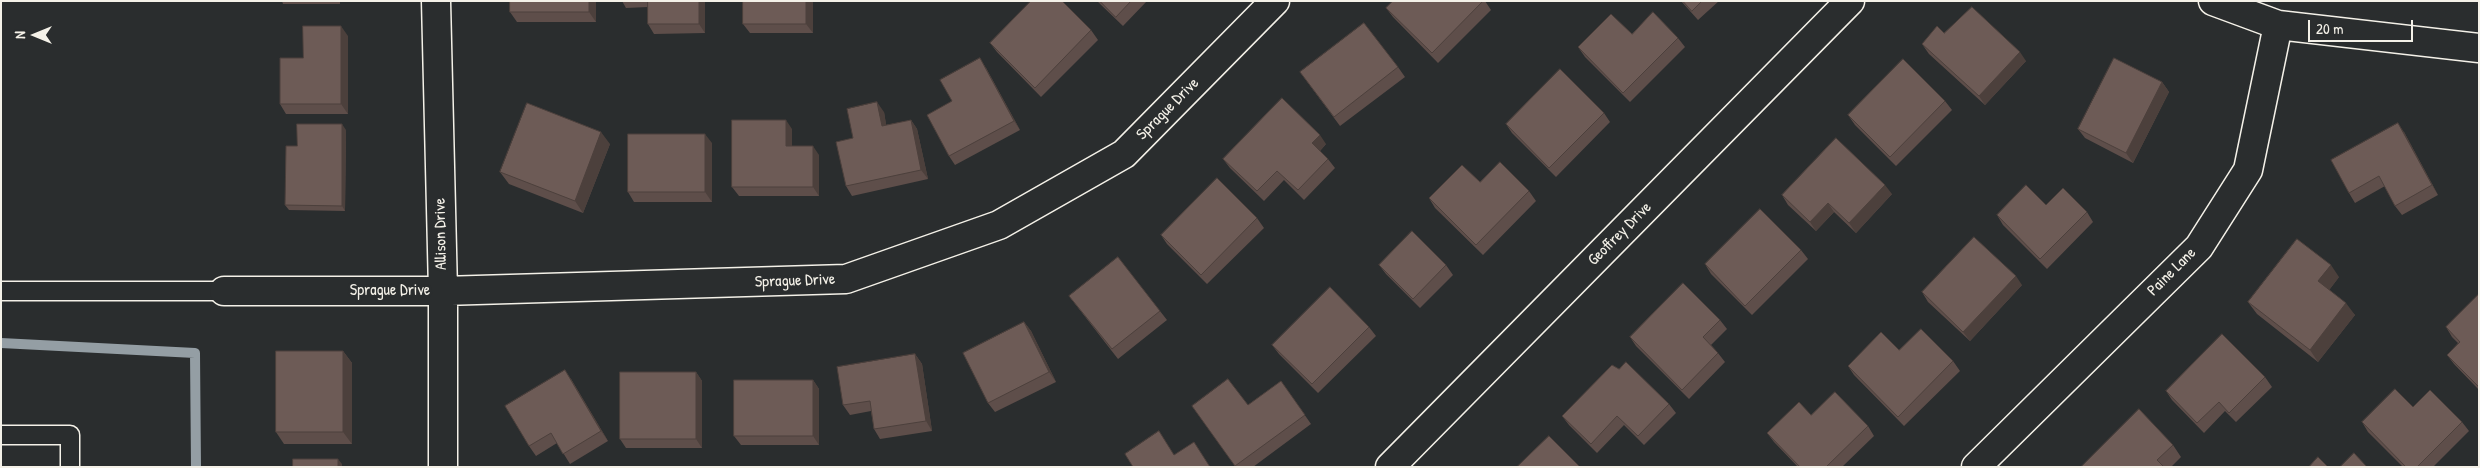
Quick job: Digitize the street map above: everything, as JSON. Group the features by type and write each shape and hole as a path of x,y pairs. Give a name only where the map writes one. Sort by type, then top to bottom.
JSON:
{"street":[{"name":"Allison Drive","path":"436,1 443,291 443,467"},
{"name":"Sprague Drive","path":"224,291 443,291 846,279 999,225 1124,154 1274,1"},
{"name":"Geoffrey Drive","path":"1390,467 1850,1"},
{"path":"2212,1 2278,25 2479,48"},
{"name":"Paine Lane","path":"1976,467 2199,247 2248,170 2278,25"}],"lane":[{"path":"1,291 224,291"},
{"path":"1,434 70,435 70,467"}],"building":[{"path":"510,1 589,1 589,12 510,12"},
{"path":"648,1 699,1 699,24 648,24"},
{"path":"743,1 806,1 806,24 743,24"},
{"path":"1031,1 1062,1 1091,30 1035,88 990,43"},
{"path":"1100,1 1131,1 1116,17"},
{"path":"1393,1 1483,1 1432,53 1386,8"},
{"path":"1683,1 1702,1 1692,11"},
{"path":"1972,7 2020,52 1979,96 1922,44 1937,26 1944,33"},
{"path":"1653,12 1678,38 1623,93 1578,47 1611,14 1632,34"},
{"path":"1364,23 1398,67 1334,117 1300,72"},
{"path":"303,26 341,26 341,104 280,104 280,58 303,58"},
{"path":"980,58 1014,121 949,156 927,115 952,101 940,80"},
{"path":"2114,58 2162,82 2126,153 2078,129"},
{"path":"1903,59 1945,101 1890,157 1848,115"},
{"path":"1560,69 1604,113 1549,168 1506,124"},
{"path":"1282,98 1320,135 1312,143 1328,159 1298,190 1277,171 1257,191 1223,159"},
{"path":"877,102 882,126 911,120 921,170 846,186 836,142 853,138 847,109"},
{"path":"527,103 601,132 575,201 500,172"},
{"path":"732,120 786,120 786,146 813,146 813,187 732,187"},
{"path":"2398,123 2432,185 2395,206 2379,176 2349,193 2331,160"},
{"path":"297,124 342,124 342,206 285,205 286,146 297,146"},
{"path":"628,134 705,134 705,192 628,192"},
{"path":"1836,138 1885,185 1849,223 1828,203 1810,222 1782,195"},
{"path":"1500,162 1529,191 1476,245 1429,198 1462,165 1480,182"},
{"path":"1217,178 1257,218 1201,275 1161,235"},
{"path":"2026,185 2046,205 2063,188 2087,212 2040,259 1997,215"},
{"path":"1760,209 1801,250 1745,306 1705,264"},
{"path":"1412,231 1446,265 1413,299 1379,265"},
{"path":"1974,237 2016,276 1963,332 1922,292"},
{"path":"2297,239 2331,265 2318,281 2346,303 2310,350 2248,302"},
{"path":"1118,257 1160,311 1112,349 1069,296"},
{"path":"1683,283 1720,320 1703,337 1718,353 1682,390 1630,337"},
{"path":"1330,287 1369,327 1312,384 1272,345"},
{"path":"2479,294 2479,387 2447,355 2460,342 2446,327"},
{"path":"1024,322 1049,372 988,403 963,353"},
{"path":"1921,329 1953,361 1898,417 1848,366 1881,332 1899,350"},
{"path":"2222,334 2265,377 2229,413 2219,402 2197,423 2166,391"},
{"path":"276,351 343,351 343,432 276,432"},
{"path":"915,354 926,421 874,429 870,401 843,405 837,367"},
{"path":"1626,362 1669,404 1638,436 1617,416 1591,444 1562,416 1612,365 1619,369"},
{"path":"565,370 601,431 563,454 551,433 529,446 505,406"},
{"path":"620,372 696,372 696,439 620,439"},
{"path":"1228,379 1248,405 1281,381 1305,415 1235,466 1192,406"},
{"path":"734,380 813,380 813,436 734,436"},
{"path":"2395,389 2413,407 2430,390 2462,422 2417,467 2406,467 2362,422"},
{"path":"1835,392 1868,426 1826,467 1800,467 1767,433 1799,402 1811,415"},
{"path":"2139,409 2173,445 2157,460 2164,467 2081,467"},
{"path":"1159,431 1174,455 1194,442 1210,467 1133,467 1125,454"},
{"path":"1549,436 1580,467 1517,467"},
{"path":"2354,453 2367,467 2340,467"},
{"path":"2318,457 2328,467 2309,467"},
{"path":"293,459 338,459 338,467 293,467"}],"waterway":[{"path":"1,343 195,353 196,467"}]}
